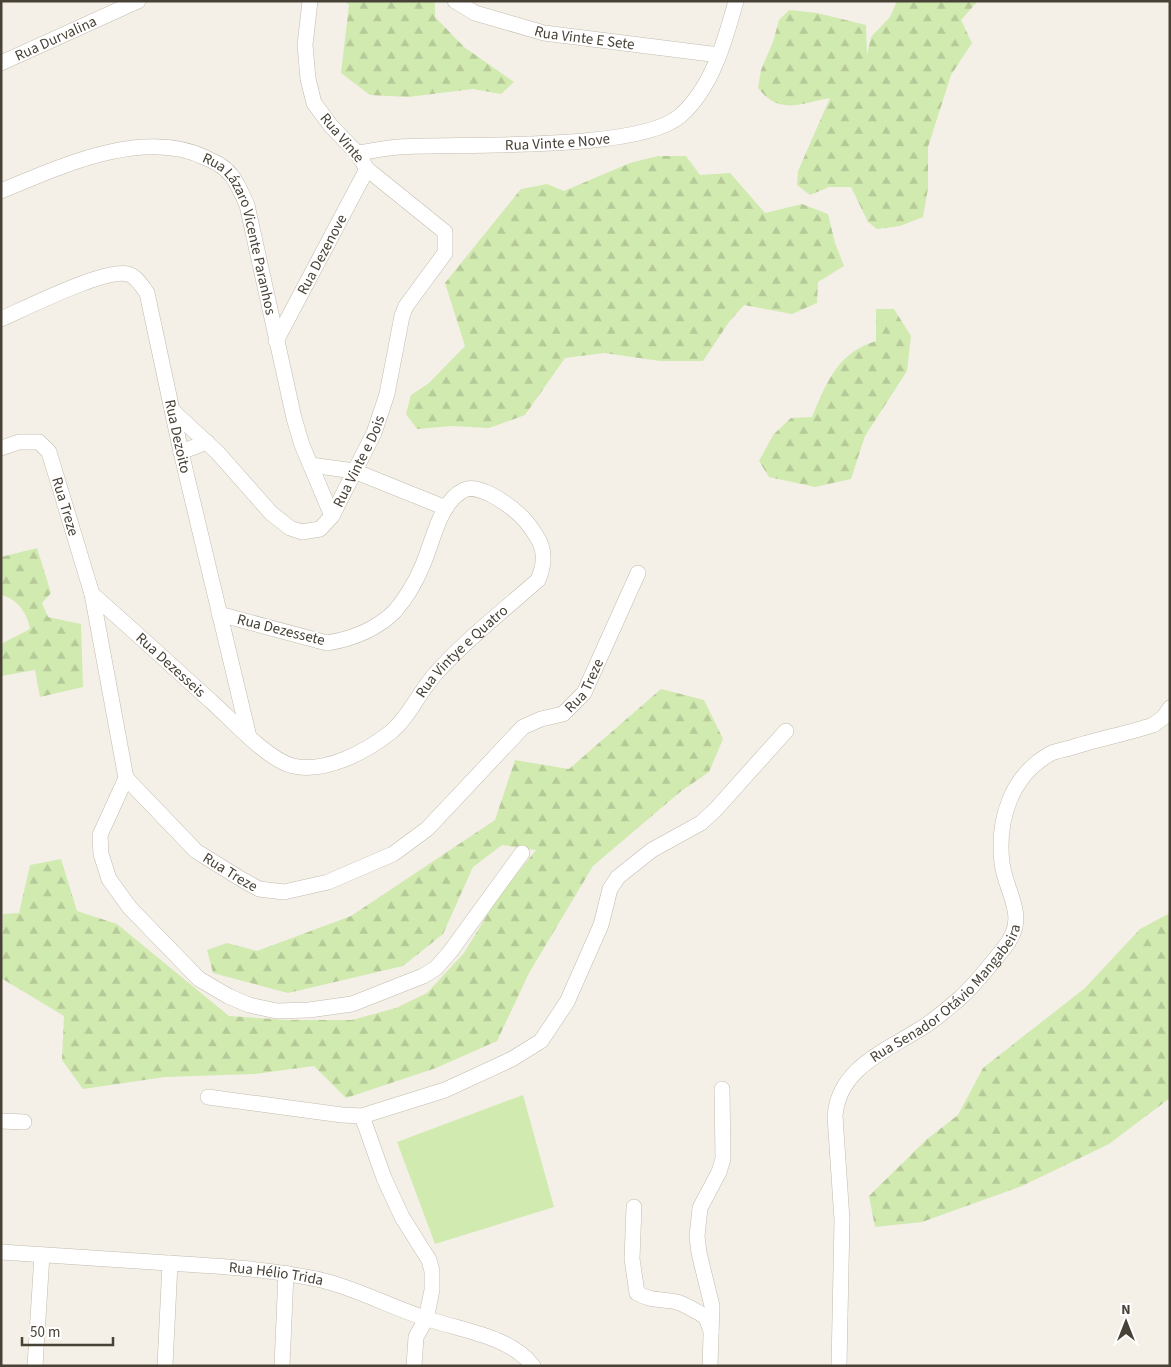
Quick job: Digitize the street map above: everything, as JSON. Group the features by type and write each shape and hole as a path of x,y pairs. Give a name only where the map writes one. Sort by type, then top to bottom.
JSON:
{"street":[{"name":"Rua Durvalina","path":"1,63 138,1"},
{"name":"Rua Vinte","path":"310,1 305,45 308,79 314,103 331,126 357,153 367,169 428,218"},
{"name":"Rua Vinte E Sete","path":"456,1 475,13 544,33 719,55"},
{"name":"Rua Vinte e Nove","path":"357,153 398,147 576,141 633,136 659,128 679,117 699,94 719,55 736,1"},
{"name":"Rua Lázaro Vicente Paranhos","path":"1,191 93,156 129,149 167,147 195,152 220,165 232,175 247,205 276,341 302,445 332,516"},
{"name":"Rua Dezenove","path":"276,341 367,169"},
{"name":"Rua Vinte e Dois","path":"174,412 207,442 271,513 290,528 302,532 320,528 332,516 383,410 402,316 406,306 445,253 445,232 428,218"},
{"name":"Rua Dezoito","path":"1,319 94,280 115,274 129,274 140,283 150,300 181,452 249,737"},
{"name":"Rua Treze","path":"1,448 18,442 39,442 49,452 92,594 126,778 196,851 259,889 284,892 328,882 394,854 428,829 523,728 541,719 563,714 584,693 638,573"},
{"path":"181,452 207,442"},
{"path":"311,465 354,470 446,508"},
{"name":"Rua Vintye e Quatro","path":"249,737 279,760 292,766 325,766 363,750 392,731 404,718 427,682 447,661 538,580 544,567 543,550 540,541 520,515 496,497 474,488 466,489 456,495 446,508"},
{"name":"Rua Dezessete","path":"219,614 317,641 342,641 378,625 395,610 422,569 446,508"},
{"name":"Rua Dezesseis","path":"92,594 249,737"},
{"name":"Rua Senador Otávio Mangabeira","path":"839,1366 842,1220 835,1116 836,1100 845,1084 862,1064 923,1028 960,998 1008,943 1016,925 1017,910 1002,862 1002,840 1007,806 1020,779 1050,754 1154,725 1163,718 1170,708"},
{"path":"208,1097 362,1116 445,1090 480,1076 541,1041 567,1002 601,925 610,889 618,877 652,850 702,823 786,731"},
{"path":"126,778 100,835 101,854 108,879 130,908 199,980 249,1005 277,1011 309,1010 352,1004 423,976 436,968 450,952 522,853"},
{"path":"710,1366 712,1306 699,1254 697,1236 700,1208 719,1172 723,1159 722,1089"},
{"path":"362,1116 384,1178 402,1217 429,1260 432,1284 426,1319 416,1337 414,1366"},
{"path":"1,1121 24,1122"},
{"path":"634,1207 632,1259 637,1293 647,1299 678,1302 691,1308 706,1317 711,1332"},
{"name":"Rua Hélio Trida","path":"1,1252 286,1273 324,1280 393,1304 426,1319 506,1344 525,1355 533,1366"},
{"path":"35,1366 42,1255"},
{"path":"165,1366 170,1263"},
{"path":"282,1366 286,1273"}],"green space":[{"path":"345,1 435,1 435,17 464,47 514,82 501,94 473,89 408,97 370,95 341,73 349,5"},
{"path":"897,1 978,1 961,20 972,43 951,75 928,147 928,188 923,217 900,226 877,229 868,222 851,187 829,187 810,195 797,185 798,171 830,98 800,104 783,105 766,97 758,88 761,70 773,42 779,20 789,10 817,13 866,25 867,55 871,37 890,17"},
{"path":"658,156 686,156 700,175 730,173 765,213 802,204 828,214 835,243 844,266 818,282 817,303 792,314 744,305 729,322 703,361 660,361 604,353 565,358 525,415 489,428 452,426 417,429 406,414 411,395 429,383 465,346 445,283 521,189 547,184 564,191 630,163"},
{"path":"876,309 894,309 911,336 907,371 865,436 851,479 815,487 769,477 759,461 773,435 791,418 812,417 835,370 852,353 876,341"},
{"path":"37,548 51,593 42,603 48,617 81,624 83,687 40,697 35,670 1,676 1,644 30,629 24,612 17,603 1,595 1,557"},
{"path":"661,689 704,700 723,739 709,772 680,792 593,866 529,973 497,1041 436,1068 346,1098 314,1066 255,1074 165,1077 83,1089 62,1060 64,1016 1,978 3,914 19,913 30,865 61,859 77,911 117,924 229,1016 287,1020 352,1020 396,1008 427,993 464,953 498,897 536,850 502,845 473,867 443,934 403,966 288,993 213,973 207,950 227,943 257,951 351,916 495,820 515,760 569,769"},
{"path":"1170,913 1170,1098 1109,1144 1022,1186 922,1222 875,1227 869,1196 926,1140 958,1115 983,1068 1085,988 1140,929"},
{"path":"523,1095 554,1207 435,1244 397,1142"}]}
